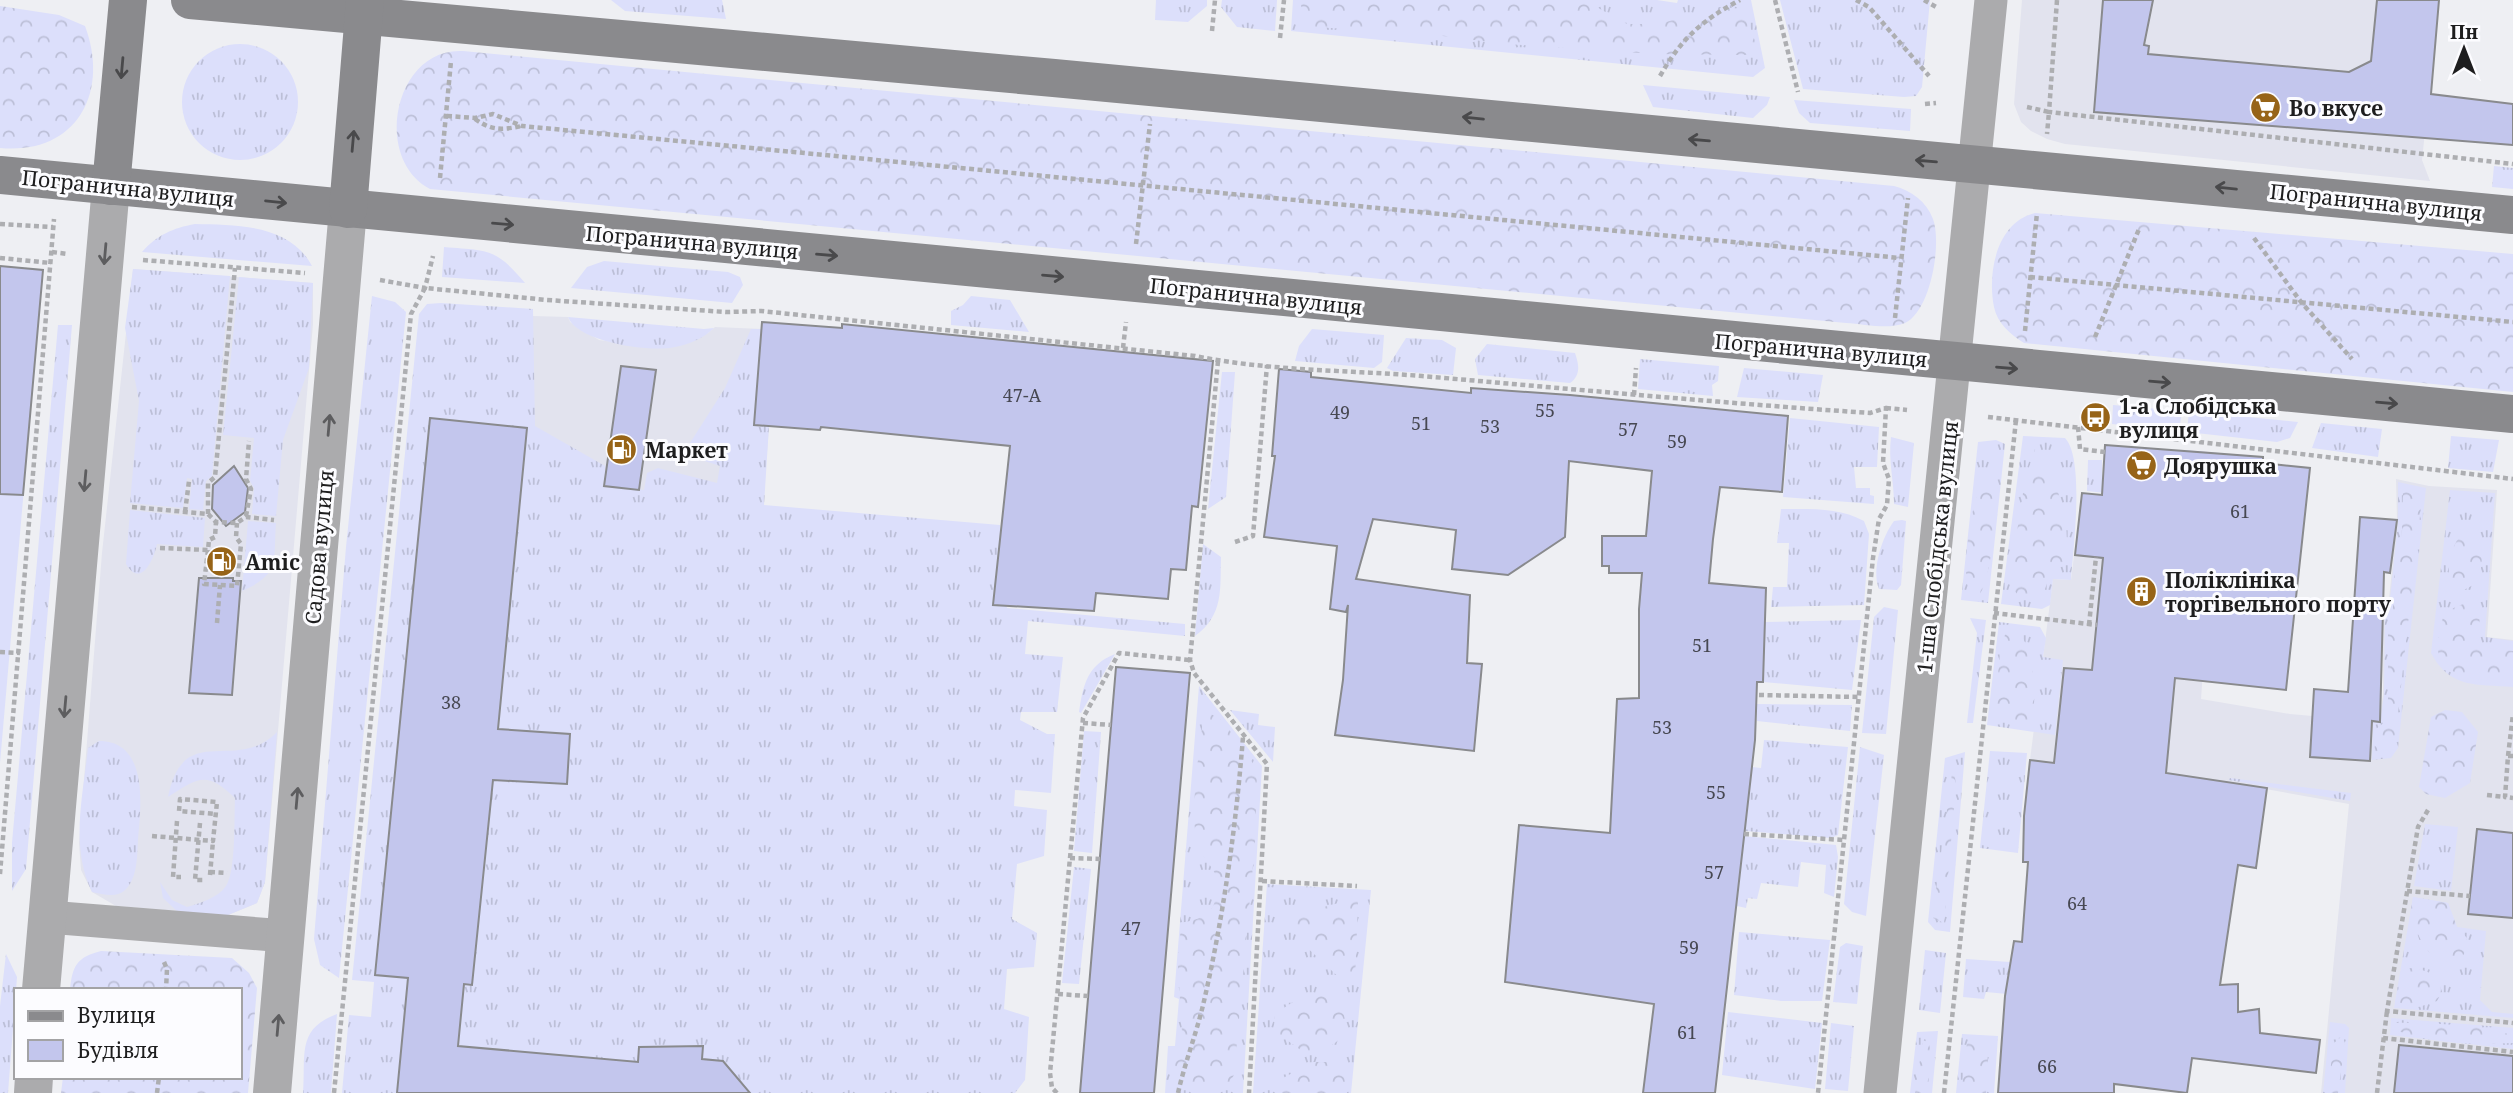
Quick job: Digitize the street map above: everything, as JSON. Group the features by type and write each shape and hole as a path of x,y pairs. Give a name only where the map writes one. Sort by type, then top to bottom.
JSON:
{"main road":[{"path":"111,186 128,0"},
{"name":"Погранична вулиця","path":"190,0 364,7 1974,165 2513,215"},
{"name":"Садова вулиця","path":"348,209 364,7"},
{"name":"Погранична вулиця","path":"0,175 2513,414"}],"street":[{"name":"1-ша Слобідська вулиця","path":"1880,1093 1992,0"},
{"path":"41,988 111,186"},
{"name":"Садова вулиця","path":"272,1093 348,209"},
{"path":"47,918 286,936"}],"path":[{"path":"1212,32 1215,0"},
{"path":"1280,38 1284,0"},
{"path":"1660,76 1679,44 1710,16 1740,0"},
{"path":"1775,0 1798,92"},
{"path":"1856,0 1869,7 1929,76"},
{"path":"1924,0 1938,8"},
{"path":"2047,139 2057,0"},
{"path":"439,189 452,50"},
{"path":"1925,104 1936,103"},
{"path":"2027,107 2049,112 2513,164"},
{"path":"447,116 475,118 493,114 522,125"},
{"path":"1123,348 1151,116"},
{"path":"475,118 489,129 522,125 1900,258"},
{"path":"0,874 57,181"},
{"path":"1894,326 1909,190"},
{"path":"2024,343 2037,213"},
{"path":"0,224 53,228"},
{"path":"2095,338 2139,229"},
{"path":"2255,239 2301,302 2357,364"},
{"path":"334,1093 411,314 425,288 435,248"},
{"path":"51,252 313,274"},
{"path":"0,258 51,263"},
{"path":"208,514 208,483 215,477 235,268"},
{"path":"2030,277 2513,322"},
{"path":"379,280 425,288 726,313 761,311 1267,365 1762,406 1871,413 1886,408 1907,410"},
{"path":"1218,360 1190,660 1194,673 1267,764 1250,1093"},
{"path":"1234,542 1253,536 1267,365"},
{"path":"1818,1093 1873,558 1879,519 1887,505 1889,479 1883,463 1886,408"},
{"path":"1988,417 2513,479"},
{"path":"1944,1093 2016,420"},
{"path":"2078,427 2080,449 2105,452"},
{"path":"246,517 251,489 246,479 249,441"},
{"path":"185,512 189,481"},
{"path":"132,507 208,514 216,522 237,523 246,517 274,520"},
{"path":"216,522 215,537 209,540 204,584 237,586 241,544 236,537 237,523"},
{"path":"159,548 208,550"},
{"path":"2089,625 2096,557"},
{"path":"217,623 220,585"},
{"path":"1994,613 2097,625"},
{"path":"0,652 19,653"},
{"path":"1057,1093 1052,1087 1050,1073 1083,723 1119,653 1190,660"},
{"path":"1759,695 1859,697"},
{"path":"2505,797 2513,713"},
{"path":"1083,723 1111,725"},
{"path":"1178,1093 1203,1004 1218,937 1238,801 1243,736"},
{"path":"2487,795 2513,799"},
{"path":"216,814 179,811 180,799 217,802 216,814 210,874 228,873"},
{"path":"2377,1093 2387,1011 2418,827 2428,810"},
{"path":"177,821 173,877 181,877"},
{"path":"200,823 195,880 204,880"},
{"path":"1744,834 1844,840"},
{"path":"152,836 213,842"},
{"path":"1070,858 1100,859"},
{"path":"1262,881 1357,886"},
{"path":"2407,891 2470,896"},
{"path":"1058,994 1088,996"},
{"path":"2387,1011 2513,1023"},
{"path":"2383,1038 2513,1052"}],"shaded area":[{"path":"2022,0 2439,0 2422,160 2430,181 2065,144 2047,139 2021,122 2014,104"},
{"path":"133,269 313,283 313,324 265,882 257,903 228,915 116,906 92,892 81,870 79,843 102,553"},
{"path":"533,309 533,316 568,317 570,322 599,340 648,347 708,333 715,327 762,329 769,426 763,505 604,486 527,428 525,344"},
{"path":"2396,479 2429,486 2497,490 2487,637 2513,640 2513,1093 2321,1093 2349,804 2215,780 2030,760 2053,579 2071,580 2082,493 2193,504 2209,585 2201,699 2290,714 2379,722 2383,695 2383,610 2388,609 2397,520"}],"green space":[{"path":"611,0 722,0 726,19 625,11"},
{"path":"1156,0 1207,0 1207,6 1188,22 1155,20"},
{"path":"1222,0 1277,0 1275,31 1237,27 1221,7"},
{"path":"1293,0 1657,0 1677,3 1678,0 1751,0 1765,68 1753,77 1291,31"},
{"path":"1301,0 1584,0 1627,24 1659,24 1719,7 1744,9 1758,50 1745,55 1656,54 1302,26"},
{"path":"1780,0 1930,0 1922,87 1916,96 1904,97 1803,89"},
{"path":"0,6 59,15 85,26 92,51 93,74 89,96 80,115 67,130 49,141 26,148 0,148"},
{"path":"240,44 262,48 281,61 294,80 298,102 294,124 281,143 262,156 240,160 218,156 199,143 186,124 182,102 186,80 199,61 218,48"},
{"path":"463,51 1894,186 1918,198 1930,213 1935,230 1935,259 1928,291 1914,316 1899,325 1876,326 430,189 412,174 401,154 397,131 399,107 407,85 421,67 439,55"},
{"path":"1643,85 1770,97 1767,105 1753,118 1653,107"},
{"path":"1794,100 1911,109 1910,131 1810,123 1799,113"},
{"path":"2494,166 2513,168 2513,189 2492,187"},
{"path":"2035,213 2513,254 2513,392 2024,343 1998,318 1994,307 1992,279 2003,237 2022,218"},
{"path":"195,224 245,227 276,235 302,252 312,266 142,252 166,233"},
{"path":"444,247 490,253 506,263 525,283 442,277"},
{"path":"604,261 728,272 740,277 743,285 732,303 571,288 587,267"},
{"path":"0,266 43,270 0,763"},
{"path":"133,269 230,276 212,476 206,481 203,510 189,509 192,479 187,478 183,508 130,503 139,401 125,328"},
{"path":"239,277 313,283 309,368 283,440 276,516 252,514 254,488 250,481 254,438 223,435"},
{"path":"372,296 395,302 406,312 339,978 320,965 314,939 346,547"},
{"path":"971,296 1010,300 1029,332 951,325 951,311 963,305"},
{"path":"427,304 533,309 535,426 605,466 605,486 644,490 647,473 658,468 717,483 720,466 683,454 725,388 751,329 762,329 769,426 764,505 1000,525 1000,579 1007,608 1185,624 1185,636 1028,621 1025,654 1063,657 1057,712 1021,712 1020,720 1047,734 1055,734 1051,793 1015,790 1014,806 1047,810 1044,856 1017,864 1012,919 1037,933 1034,967 1007,969 1004,1009 1029,1017 1025,1080 1015,1093 342,1093 349,1015 371,1017 374,982 352,980 419,314"},
{"path":"568,317 714,328 685,345 664,348 633,347 585,333 574,326"},
{"path":"58,325 72,325 26,869 12,891 12,843"},
{"path":"1312,329 1384,335 1382,362 1374,368 1295,361 1299,346"},
{"path":"1406,338 1442,340 1456,348 1453,375 1393,371 1387,368"},
{"path":"1487,344 1575,353 1577,373 1570,383 1478,375 1475,359"},
{"path":"1640,359 1719,366 1718,381 1712,385 1713,396 1638,389"},
{"path":"1744,368 1823,375 1818,402 1737,397"},
{"path":"1222,372 1235,372 1226,497 1208,509"},
{"path":"2113,405 2182,411 2179,431 2112,424"},
{"path":"2189,411 2298,422 2290,438 2277,442 2187,432"},
{"path":"1790,418 1879,427 1877,467 1854,467 1856,488 1870,488 1874,504 1783,497"},
{"path":"2321,423 2382,429 2378,457 2312,448"},
{"path":"2023,436 2065,438 2075,465 2076,506 2071,580 2053,579 2050,605 2042,609 2001,604"},
{"path":"2451,436 2499,440 2493,472 2448,468"},
{"path":"1891,437 1914,443 1908,507 1894,504"},
{"path":"1996,440 2005,444 1988,603 1961,600 1978,442"},
{"path":"2035,449 2056,487 2067,533 2063,564 2050,577 2042,597 2030,600 2020,597 2013,589 2010,577 2025,480"},
{"path":"2185,450 2220,453 2220,464 2194,503 2087,491 2088,460 2102,460 2102,481 2182,486"},
{"path":"2398,482 2426,488 2398,748 2391,758 2372,760 2373,722 2380,722 2384,695 2385,611 2389,609 2398,523"},
{"path":"1980,487 1992,494 1994,516 1992,548 1986,578 1978,596 1969,590 1966,568 1970,523"},
{"path":"2403,488 2417,491 2422,498 2395,736 2388,753 2374,757 2376,729 2386,721 2388,709 2388,619 2393,614 2393,583 2402,532"},
{"path":"2450,490 2495,493 2485,637 2513,641 2513,687 2476,684 2456,679 2438,665 2431,653"},
{"path":"1781,509 1834,511 1864,521 1869,534 1864,605 1771,607 1773,587 1787,587 1789,543 1777,543"},
{"path":"130,510 205,518 203,547 157,544 150,564 142,573 137,574 126,564"},
{"path":"248,521 276,523 274,557 269,572 263,579 242,591"},
{"path":"1894,521 1906,521 1901,585 1897,590 1879,589 1877,563 1885,536"},
{"path":"2467,529 2480,547 2481,568 2477,583 2460,592 2449,587 2450,563 2456,542"},
{"path":"1203,544 1221,557 1220,591 1211,619 1195,636"},
{"path":"2475,599 2480,613 2478,647 2513,651 2513,679 2468,676 2448,668 2441,660 2438,645 2444,612"},
{"path":"1884,607 1898,610 1886,734 1862,733 1874,617"},
{"path":"1970,618 1986,620 1973,723 1967,723 1977,633"},
{"path":"1861,620 1852,690 1763,682 1765,622"},
{"path":"1999,622 2040,627 2046,638 2043,657 2063,660 2055,735 1987,725"},
{"path":"2006,631 2020,634 2032,666 2035,695 2030,718 2024,725 2000,720 1994,716 2000,653"},
{"path":"1115,654 1081,713 1079,712 1082,693 1092,670"},
{"path":"1199,686 1262,766 1243,1093 1165,1093 1168,1046 1175,1046 1179,999 1174,997"},
{"path":"1757,704 1852,705 1850,731 1757,721"},
{"path":"1204,710 1223,721 1257,769 1255,843 1234,1075 1227,1087 1185,1089 1173,1080 1171,1063 1178,1051 1182,1032 1178,967 1181,923 1197,919 1210,911 1218,883 1199,847 1194,818"},
{"path":"1230,710 1259,714 1258,725 1275,727 1273,762"},
{"path":"2445,710 2462,712 2478,732 2470,783 2445,798 2426,794 2419,787 2431,717"},
{"path":"1084,731 1101,732 1092,853 1074,851"},
{"path":"277,732 265,882 257,903 228,915 179,913 163,898 160,882 172,900 187,907 208,900 223,890 231,869 235,798 209,780 187,785 168,797 176,774 186,760 198,753 244,749 261,744"},
{"path":"1764,740 1848,747 1838,835 1831,838 1745,831 1752,767 1761,768"},
{"path":"99,741 115,744 127,752 134,764 140,794 136,867 129,886 121,893 113,895 92,892 81,857 81,803 88,748"},
{"path":"1860,747 1884,755 1866,916 1852,912 1844,904"},
{"path":"1990,751 2027,753 2018,853 1980,848"},
{"path":"1965,752 1950,932 1935,930 1928,922 1945,758"},
{"path":"1953,766 1956,784 1944,923 1933,918 1933,912"},
{"path":"2229,780 2351,793 2350,801"},
{"path":"2425,824 2458,827 2451,891 2414,886"},
{"path":"1744,836 1836,845 1838,857 1834,897 1824,893 1826,865 1801,862 1798,887 1761,883 1757,899 1748,898 1746,908 1737,906"},
{"path":"1074,867 1091,869 1079,984 1062,983"},
{"path":"1267,884 1371,890 1351,1093 1253,1093"},
{"path":"2413,897 2448,903 2457,927 2486,931 2480,1000 2492,1012 2513,1014 2513,1018 2394,1008"},
{"path":"2413,897 2448,903 2457,927 2467,938 2464,954 2454,966 2432,955 2418,934 2411,932 2409,921"},
{"path":"1346,901 1358,901 1355,982 1345,983 1299,940 1296,919 1320,908"},
{"path":"1739,932 1830,940 1822,1001 1781,1001 1734,995"},
{"path":"1846,943 1863,946 1857,1004 1833,1002 1840,947"},
{"path":"1925,950 1946,953 1940,1013 1919,1010"},
{"path":"101,951 232,958 249,973 257,988 248,1093 61,1093 63,1079 242,1079 242,988 70,988 74,969 86,956"},
{"path":"6,954 17,977 14,988 8,1093 0,1093 0,1006"},
{"path":"1966,959 2010,962 2007,994 1986,992 1984,999 1963,997"},
{"path":"2411,968 2430,973 2439,982 2441,987 2437,1001 2419,1007 2395,1002 2403,971"},
{"path":"1303,995 1331,995 1340,1006 1346,1026 1338,1041 1305,1053 1274,1031 1275,1014"},
{"path":"1728,1012 1822,1023 1815,1089 1722,1075"},
{"path":"337,1014 331,1093 303,1093 304,1055 309,1036 315,1027"},
{"path":"2391,1018 2513,1028 2513,1049 2390,1035"},
{"path":"2330,1022 2345,1024 2349,1028 2345,1093 2323,1093"},
{"path":"1831,1023 1854,1026 1848,1091 1825,1089"},
{"path":"2396,1023 2475,1027 2504,1033 2513,1037 2513,1043 2470,1044 2426,1039 2398,1031"},
{"path":"1938,1031 1932,1093 1910,1093 1917,1032"},
{"path":"1962,1034 1998,1036 1994,1093 1956,1093"},
{"path":"2342,1036 2345,1043 2338,1093 2327,1093 2334,1043"},
{"path":"1979,1038 1988,1050 1986,1093 1961,1093 1967,1043 1971,1039"},
{"path":"1923,1040 1929,1043 1930,1049 1928,1093 1915,1093"},
{"path":"1313,1062 1331,1062 1343,1070 1347,1093 1282,1093 1283,1078"}],"building":[{"path":"2103,0 2153,0 2144,45 2149,46 2148,54 2349,72 2371,61 2377,0 2439,0 2431,94 2513,104 2513,145 2094,112"},
{"path":"0,266 43,270 23,495 0,494"},
{"path":"762,322 842,328 842,324 1213,361 1198,507 1192,506 1186,570 1171,569 1168,599 1096,593 1094,611 993,605 1010,446 821,427 820,430 754,425"},
{"path":"621,366 656,370 639,490 604,486"},
{"path":"1279,369 1311,372 1311,377 1471,393 1471,388 1570,395 1788,416 1782,492 1720,487 1713,539 1709,583 1766,588 1763,682 1757,682 1755,740 1715,1093 1643,1093 1654,1004 1505,982 1519,825 1610,833 1617,699 1639,698 1639,609 1642,573 1609,573 1609,566 1602,566 1602,536 1646,536 1652,471 1569,461 1565,537 1508,575 1452,569 1456,530 1373,519 1356,579 1470,595 1467,663 1482,664 1474,751 1335,735 1343,680 1348,605 1346,612 1330,609 1337,546 1264,537 1275,456 1272,456"},
{"path":"430,418 527,428 498,729 570,734 567,784 493,780 472,985 464,984 458,1046 638,1062 639,1047 703,1046 702,1059 723,1061 750,1093 397,1093 408,978 375,975"},
{"path":"2105,445 2263,457 2263,463 2310,468 2286,690 2175,678 2166,773 2267,788 2256,868 2238,865 2220,985 2238,984 2238,1012 2259,1009 2260,1033 2320,1040 2316,1073 2192,1058 2187,1093 2114,1084 2114,1093 1998,1093 2005,996 2014,941 2022,942 2028,862 2023,862 2024,816 2030,760 2054,763 2064,668 2092,670 2103,558 2075,555 2082,493 2102,495"},
{"path":"234,466 248,488 245,512 226,526 212,509 213,485"},
{"path":"2360,517 2397,520 2390,573 2384,572 2380,722 2372,721 2370,761 2310,757 2314,689 2348,692"},
{"path":"199,578 233,578 233,581 241,581 232,695 189,693"},
{"path":"1116,667 1190,673 1154,1093 1080,1093"},
{"path":"2477,829 2513,833 2513,918 2468,914"},
{"path":"2399,1045 2513,1056 2513,1093 2394,1093"}],"place":[{"name":"Во вкусе","path":"2266,108"},
{"name":"1-а Слобідська вулиця","path":"2096,418"},
{"name":"Маркет","path":"622,450"},
{"name":"Доярушка","path":"2141,466"},
{"name":"Amic","path":"222,562"},
{"name":"Поліклініка торгівельного порту","path":"2142,592"}]}
